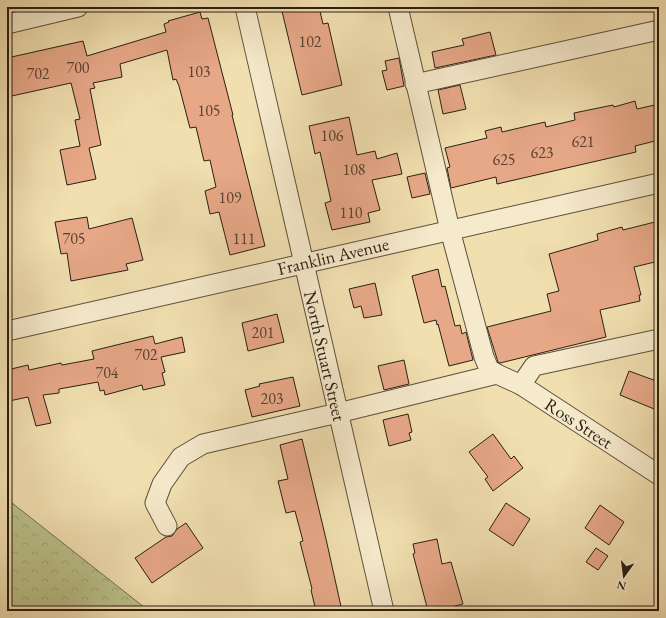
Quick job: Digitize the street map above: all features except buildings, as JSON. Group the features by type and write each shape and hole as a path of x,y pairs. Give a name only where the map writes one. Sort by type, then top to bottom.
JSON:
{"street":[{"path":"7,24 78,7"},
{"name":"North Stuart Street","path":"245,7 384,611"},
{"path":"398,7 450,230 484,356 489,369 497,374"},
{"path":"415,84 659,30"},
{"name":"Franklin Avenue","path":"7,330 659,183"},
{"path":"522,385 534,366 659,339"},
{"path":"167,526 155,503 162,484 181,457 203,444 497,374"},
{"name":"Ross Street","path":"497,374 522,385 659,475"}],"green space":[{"path":"7,499 149,611 7,611"}]}
